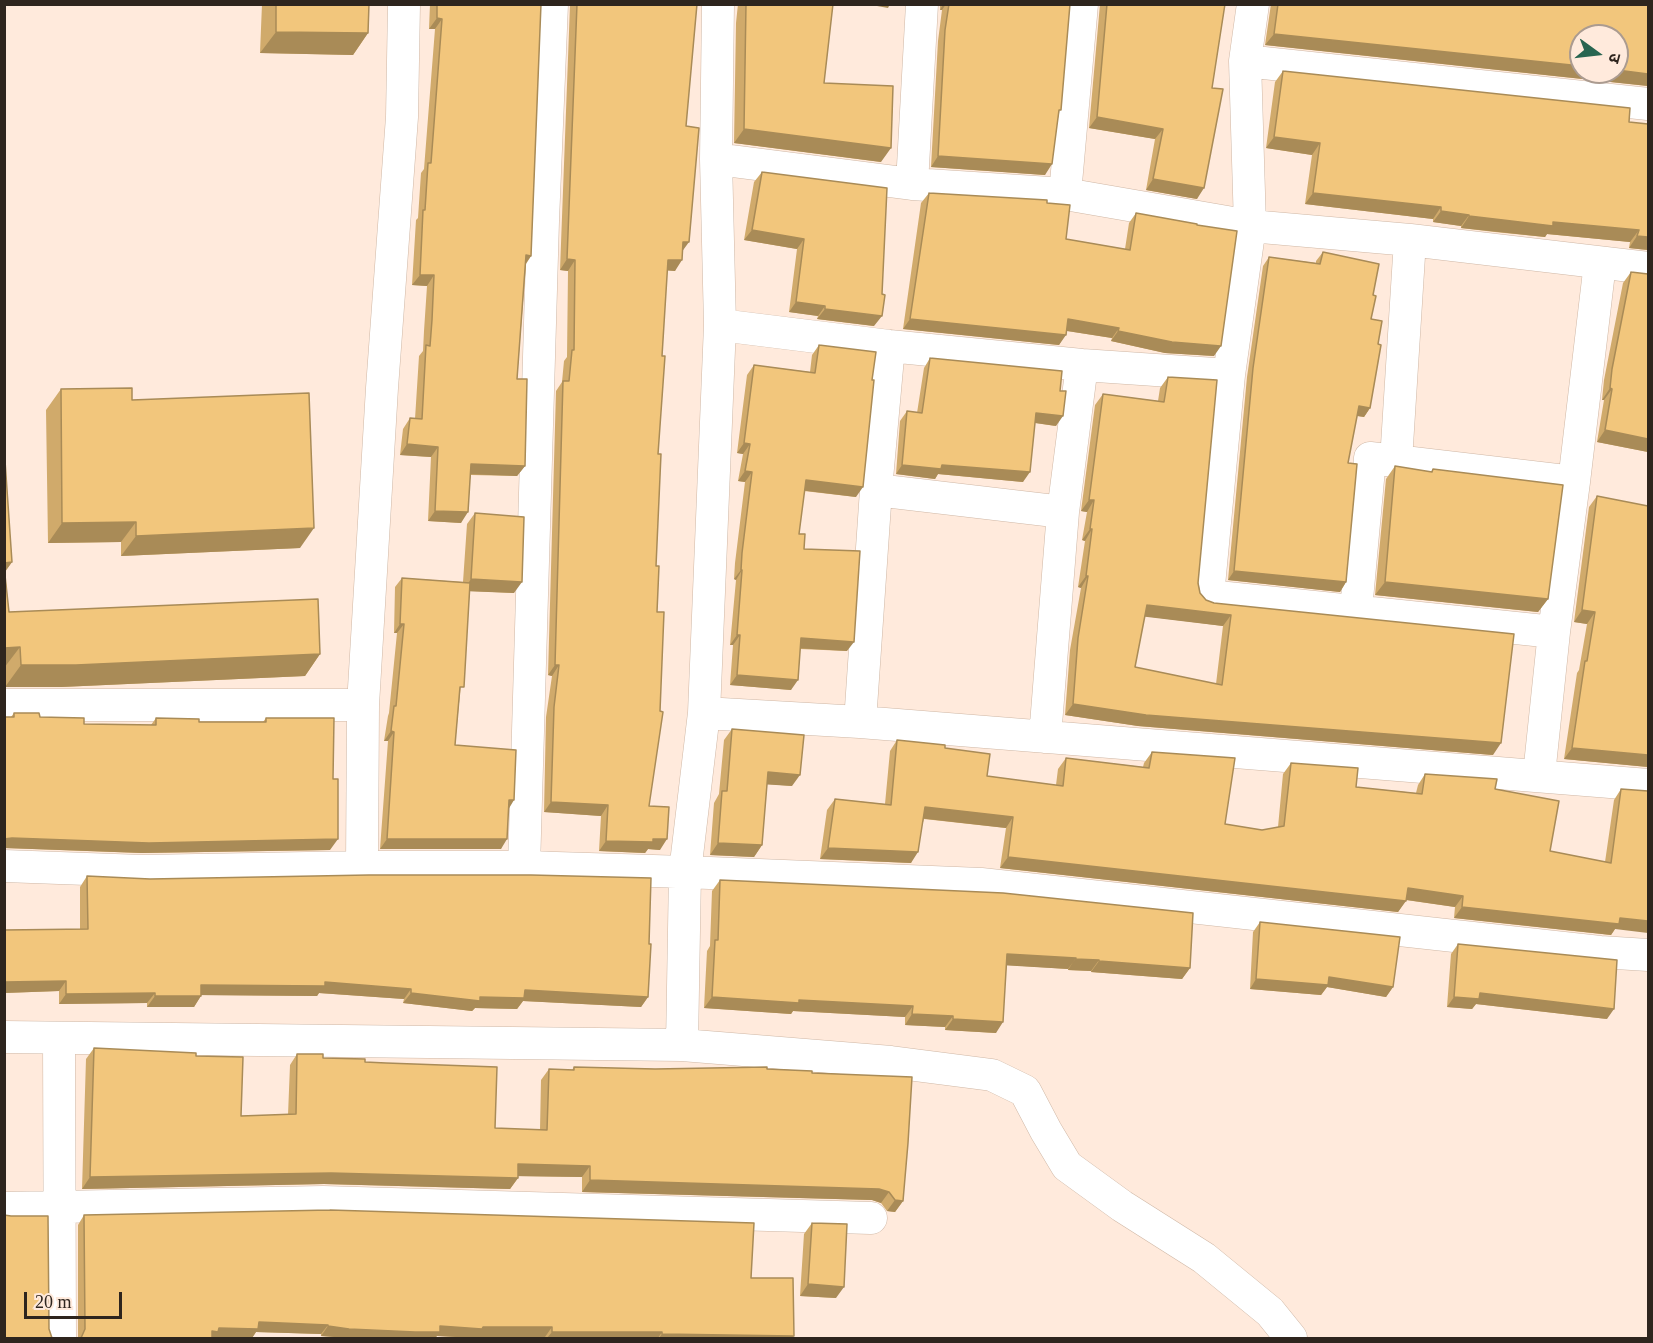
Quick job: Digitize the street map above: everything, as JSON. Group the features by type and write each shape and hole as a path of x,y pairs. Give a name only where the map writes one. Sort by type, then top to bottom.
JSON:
{"street":[{"path":"362,867 363,705 382,388 402,117 404,4"},
{"path":"524,867 543,221 552,4"},
{"path":"682,1045 685,872 704,713 720,325 716,159 718,4"},
{"path":"912,184 922,4"},
{"path":"1065,194 1082,4"},
{"path":"1253,4 1245,61 1250,225 1229,375 1208,596 1554,632"},
{"path":"1245,61 1648,104"},
{"path":"716,159 912,184 1065,194 1250,225 1410,240 1648,268"},
{"path":"1396,461 1410,240"},
{"path":"1539,775 1554,632 1600,263"},
{"path":"720,325 890,346 1082,365 1229,375"},
{"path":"860,722 876,490 890,346"},
{"path":"1045,737 1063,512 1082,365"},
{"path":"1356,610 1371,458 1574,482"},
{"path":"876,490 1063,512"},
{"path":"4,705 363,705"},
{"path":"704,713 860,722 1648,785"},
{"path":"4,866 142,871 524,867 981,884 1648,955"},
{"path":"4,1037 682,1045 891,1062 992,1075 1025,1091 1067,1166 1122,1206 1204,1257 1270,1312 1291,1338"},
{"path":"59,1038 60,1338"},
{"path":"4,1208 323,1202 870,1218"}],"building":[{"path":"276,4 369,4 368,33 276,32"},
{"path":"437,4 541,4 531,256 526,255 517,379 527,379 525,466 471,464 468,512 435,511 438,447 407,444 410,418 422,419 426,345 430,346 432,320 434,275 420,275 423,210 425,210 428,163 431,163 442,19 437,18"},
{"path":"577,4 697,4 686,126 699,128 689,242 683,242 682,260 668,260 662,356 665,356 658,454 661,454 656,566 659,566 657,612 664,612 660,711 663,712 649,806 669,807 667,839 653,839 653,842 606,841 608,805 551,802 554,707 559,665 555,665 563,381 569,381 572,350 574,350 575,260 567,259"},
{"path":"746,4 833,4 824,83 893,86 891,148 744,129"},
{"path":"949,4 1070,4 1061,110 1059,110 1052,164 938,156 945,30"},
{"path":"1107,4 1225,4 1212,88 1223,89 1204,188 1153,179 1163,129 1097,117"},
{"path":"1278,4 1648,4 1648,74 1629,72 1629,24 1569,24 1569,65 1274,34"},
{"path":"1283,71 1630,108 1629,122 1648,124 1648,237 1637,236 1639,230 1553,222 1553,226 1469,216 1441,211 1441,207 1313,193 1320,143 1274,137"},
{"path":"762,172 887,188 882,294 885,295 882,316 825,309 825,306 796,302 804,239 752,230"},
{"path":"929,193 1047,200 1047,203 1070,205 1066,239 1130,250 1136,213 1237,231 1221,346 1172,342 1118,331 1119,328 1068,319 1066,335 910,319"},
{"path":"1323,252 1379,264 1371,319 1382,321 1378,344 1381,345 1370,408 1359,406 1348,463 1357,464 1346,582 1234,571 1253,368 1269,257 1320,264"},
{"path":"1631,272 1648,274 1648,439 1605,430 1612,389 1610,388 1612,369"},
{"path":"819,345 876,352 863,487 806,480 799,534 805,534 804,549 860,551 854,642 801,638 798,680 737,675 742,553 752,472 745,471 750,444 744,443 754,365 815,373"},
{"path":"930,358 1062,371 1060,391 1066,391 1063,416 1036,413 1030,472 942,465 941,469 902,465 907,411 922,413"},
{"path":"1168,377 1217,380 1198,583 1200,593 1206,600 1214,603 1514,634 1501,743 1146,715 1073,704 1078,638 1088,576 1086,576 1092,529 1090,529 1094,500 1089,500 1103,394 1164,402","holes":["1147,605 1231,615 1222,685 1135,667"]},
{"path":"132,388 132,400 309,393 314,528 136,536 136,522 62,523 61,389"},
{"path":"4,446 12,562 4,563"},
{"path":"1395,466 1432,472 1433,469 1563,485 1548,599 1385,582"},
{"path":"1597,496 1648,506 1648,755 1572,748 1595,612 1582,610"},
{"path":"475,513 524,517 522,582 471,579"},
{"path":"4,566 9,612 318,599 320,654 76,665 21,665 20,647 4,648"},
{"path":"402,578 470,583 464,687 460,687 455,745 516,750 514,800 509,800 507,839 387,839 394,732 391,731 394,706 396,706 404,624 400,624"},
{"path":"14,713 39,713 40,717 84,718 84,724 156,725 156,718 199,719 199,722 266,722 266,718 334,718 333,779 338,779 338,839 149,843 4,839 4,717 14,717"},
{"path":"732,729 804,735 800,775 768,772 762,845 718,843 722,791 727,791"},
{"path":"897,740 945,745 945,748 990,754 987,776 1063,786 1066,758 1149,768 1152,752 1235,758 1225,824 1262,830 1284,826 1291,763 1358,768 1356,787 1422,794 1425,774 1497,779 1495,789 1559,801 1550,851 1611,863 1621,789 1648,791 1648,921 1620,918 1619,924 1462,907 1463,896 1408,888 1406,901 1008,857 1013,817 925,807 918,852 828,848 835,799 891,805"},
{"path":"369,875 651,878 648,997 525,990 524,998 480,997 480,1001 411,993 411,989 325,982 325,986 201,985 201,996 155,996 155,993 66,994 66,981 4,982 4,930 88,929 87,876 150,879"},
{"path":"720,880 1003,893 1193,913 1190,968 1007,954 1003,1022 912,1014 913,1006 799,1000 799,1003 712,997 715,940 718,940"},
{"path":"1260,922 1400,937 1393,987 1329,977 1328,985 1256,979"},
{"path":"1458,944 1617,960 1614,1009 1480,993 1479,999 1454,997"},
{"path":"94,1048 196,1053 196,1056 243,1057 241,1116 296,1114 297,1054 323,1054 323,1058 365,1059 365,1062 497,1067 495,1128 547,1130 549,1069 767,1067 767,1069 812,1071 812,1073 912,1077 903,1201 895,1200 889,1192 879,1189 590,1180 590,1166 518,1164 518,1178 331,1173 90,1177"},
{"path":"330,1210 754,1223 751,1278 793,1278 794,1336 662,1334 662,1332 552,1332 552,1327 483,1327 482,1329 440,1326 440,1332 415,1332 259,1322 258,1329 219,1328 218,1332 212,1331 212,1338 81,1338 85,1329 84,1215"},
{"path":"4,1215 48,1216 49,1329 52,1338 4,1338"},
{"path":"812,1223 847,1224 844,1287 808,1284"}]}
